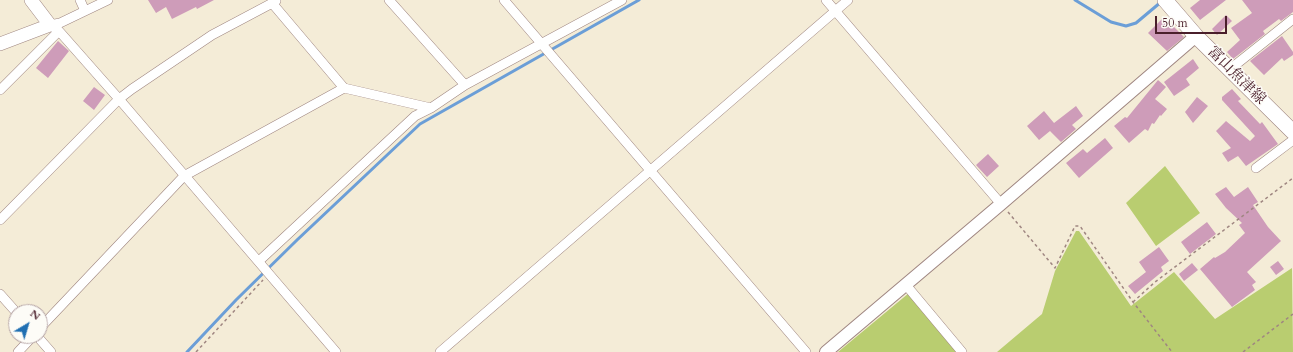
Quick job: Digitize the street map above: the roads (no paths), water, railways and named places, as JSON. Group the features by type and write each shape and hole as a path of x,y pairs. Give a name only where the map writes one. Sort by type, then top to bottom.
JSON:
{"main road":[{"path":"0,44 54,28 31,0"},
{"name":"富山魚津線","path":"1165,0 1196,36 1293,132"}],"street":[{"path":"80,0 86,11"},
{"path":"0,90 54,28 60,23 108,0"},
{"path":"389,0 465,85"},
{"path":"504,0 806,352"},
{"path":"259,261 415,116 431,108 465,85 622,0"},
{"path":"826,0 1001,204"},
{"path":"440,352 649,170 848,0"},
{"path":"0,220 119,100 212,35 275,1 344,88 431,108"},
{"path":"1229,70 1293,19"},
{"path":"54,28 270,273 336,352"},
{"path":"826,352 1196,36"},
{"path":"48,320 184,176 344,88"},
{"path":"1256,168 1293,140"},
{"path":"906,284 962,352"},
{"path":"0,294 9,304"},
{"path":"18,352 26,344"},
{"path":"44,344 51,352"}],"waterway":[{"path":"187,352 236,300 297,240 420,124 639,0"},
{"path":"1075,0 1111,22 1126,26 1136,23 1161,2"}]}
